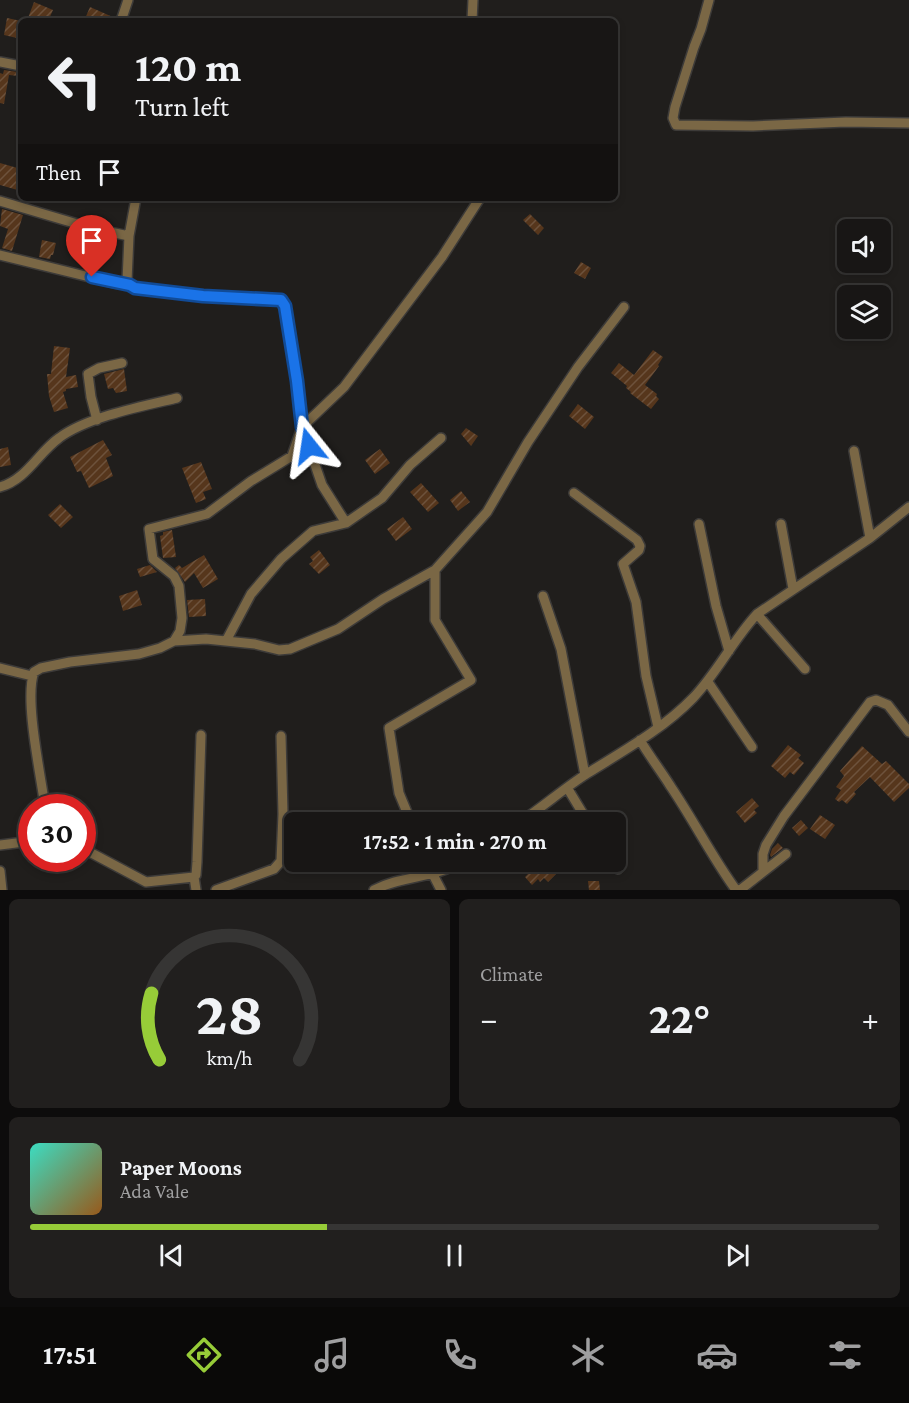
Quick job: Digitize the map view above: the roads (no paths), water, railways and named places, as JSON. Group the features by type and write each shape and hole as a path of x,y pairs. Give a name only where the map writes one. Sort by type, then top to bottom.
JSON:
{"street":[{"path":"122,18 128,0"},
{"path":"472,18 473,0"},
{"path":"709,0 675,107 673,118 676,125 909,123"},
{"path":"0,62 18,65"},
{"path":"0,201 91,228 129,236"},
{"path":"130,285 127,281 129,236 135,201"},
{"path":"174,641 180,631 182,618 179,586 174,576 153,559 148,529 207,514 251,481 292,456 302,427 344,387 442,257 478,201"},
{"path":"0,255 135,288 203,296 281,300 285,306 302,427 322,485 346,522"},
{"path":"43,794 32,723 32,676 34,672 41,668 69,662 139,654 174,641 206,639 255,644 279,650 290,649 338,629 383,599 435,570 487,512 528,442 578,367 624,307"},
{"path":"97,420 88,374 99,368 122,363"},
{"path":"0,487 18,480 60,437 97,420 177,398"},
{"path":"226,641 251,594 281,559 313,531 346,522 382,498 410,465 441,438"},
{"path":"854,451 870,538"},
{"path":"574,493 637,540 640,546 639,550 623,564 636,602 646,676 658,727"},
{"path":"535,812 681,709 708,682 757,614 870,538 909,507"},
{"path":"699,524 716,606 729,651"},
{"path":"781,524 793,589"},
{"path":"407,812 399,793 389,728 471,680 435,620 435,570"},
{"path":"543,596 561,649 585,775"},
{"path":"757,614 805,669"},
{"path":"0,668 32,676"},
{"path":"708,682 752,747"},
{"path":"763,872 763,854 766,845 784,816 870,702 876,700 888,705 909,732"},
{"path":"196,890 194,877 197,862 201,735"},
{"path":"223,889 274,869 281,861 283,814 281,736"},
{"path":"640,740 720,868 738,890 786,854"},
{"path":"568,789 582,812"},
{"path":"0,845 18,843"},
{"path":"96,855 146,882 194,877"},
{"path":"0,871 2,890"},
{"path":"431,872 441,890"},
{"path":"374,890 395,881 438,872"}]}
